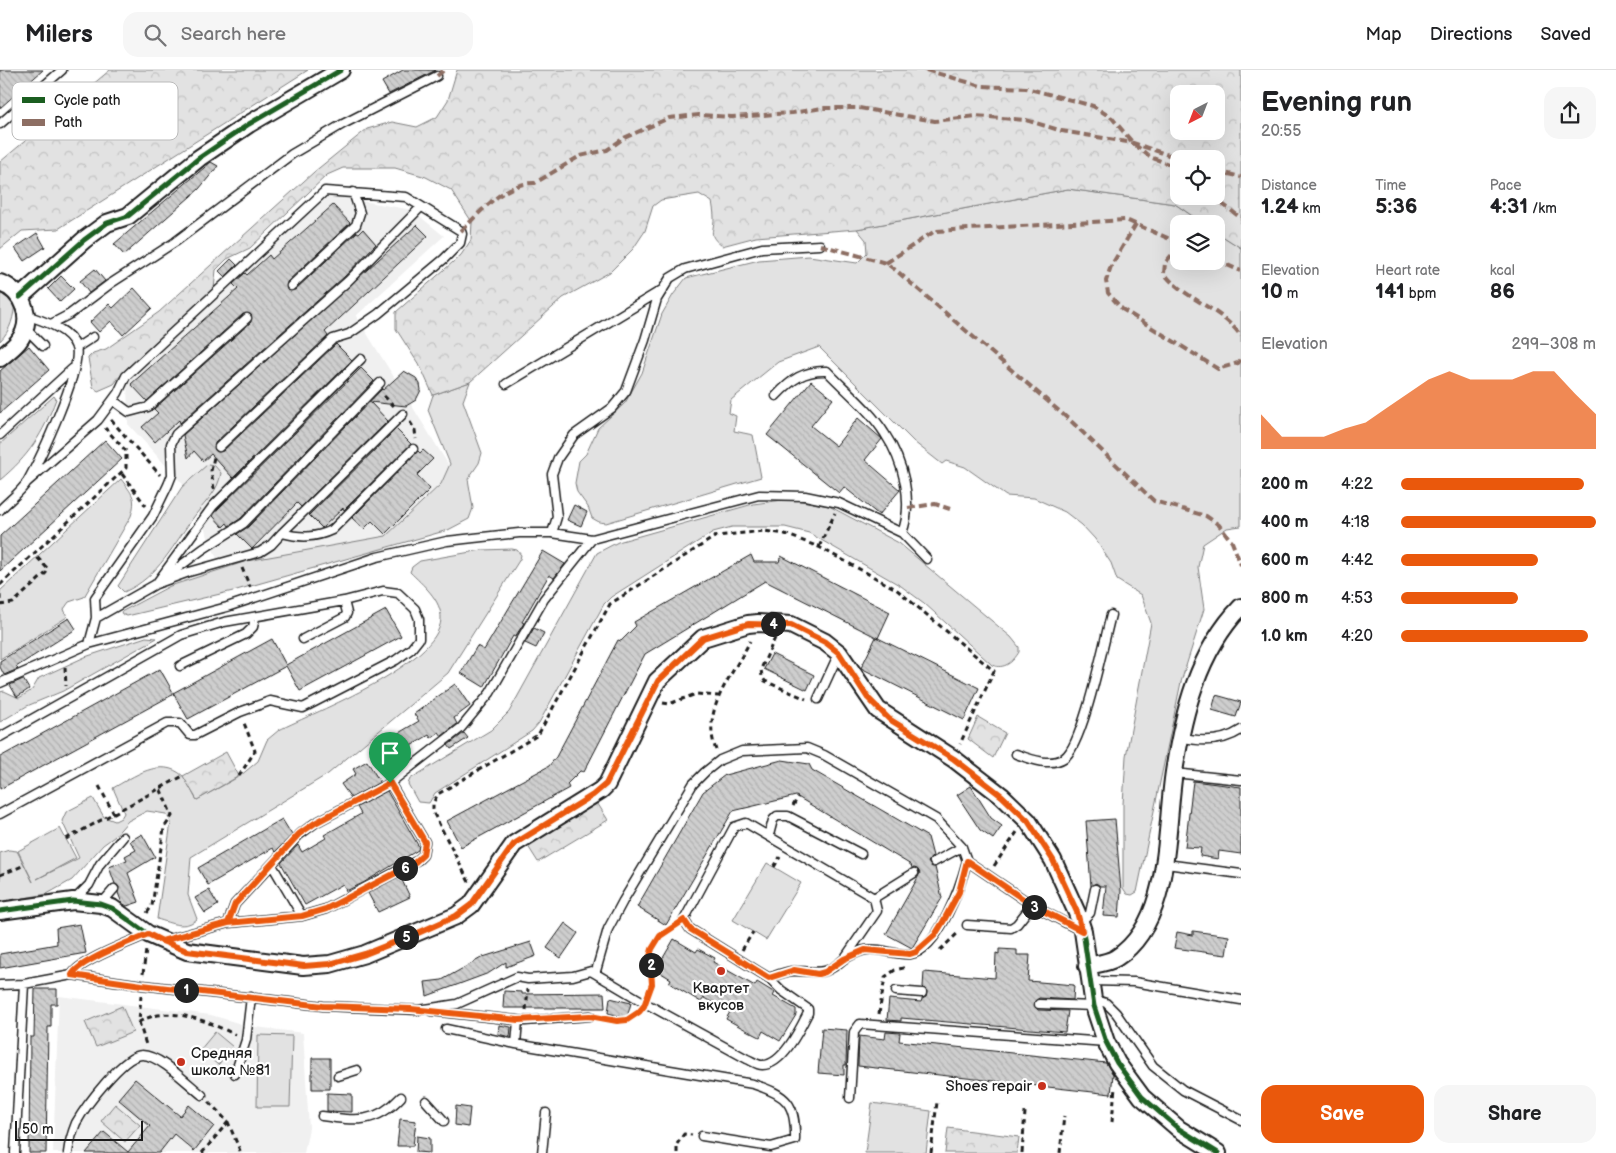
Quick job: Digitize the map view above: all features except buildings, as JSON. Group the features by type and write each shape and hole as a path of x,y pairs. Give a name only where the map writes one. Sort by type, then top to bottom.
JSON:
{"street":[{"path":"20,297 84,240 107,224 128,216 200,158 249,124 341,70"},
{"path":"0,284 12,289 20,297 26,321 19,341 0,358"},
{"path":"1089,974 1128,950 1139,936 1156,899 1166,864 1174,773 1180,737 1198,676 1214,642 1241,607"},
{"path":"0,911 73,901 101,904 149,933 187,951 304,966 330,964 365,954 456,916 471,905 514,844 593,795 606,784 658,681 703,638 748,624 791,625 825,642 839,653 878,710 954,759 1002,796 1026,820 1053,860 1081,927 1094,1003 1106,1042 1117,1063 1142,1097 1179,1129 1218,1153"}],"lane":[{"path":"48,82 62,70"},
{"path":"51,324 70,314 126,273 155,256 292,154 343,124 437,76"},
{"path":"0,124 12,114"},
{"path":"0,510 26,483 98,420 114,401 126,376 325,191 406,197 461,231 460,243 378,314 349,334 333,339 219,448"},
{"path":"291,286 356,224 360,214 353,192"},
{"path":"89,644 96,618 95,598 152,516 168,486 172,475 171,444 176,434 348,281 421,207"},
{"path":"552,533 557,517 552,474 558,458 574,435 612,408 626,391 645,340 657,299 670,278 685,269 762,248 820,245"},
{"path":"506,384 664,289"},
{"path":"114,401 129,412 148,407 247,318"},
{"path":"26,321 51,324 68,335 76,348 74,368 66,399 26,483"},
{"path":"26,321 43,346"},
{"path":"76,348 93,337"},
{"path":"156,584 218,502 362,359"},
{"path":"0,436 74,368"},
{"path":"776,396 800,375 812,371 826,371 859,404 885,434 901,469 908,508 907,520 902,533"},
{"path":"96,618 156,584 203,549 244,523 380,384"},
{"path":"156,584 260,552 271,545 403,414"},
{"path":"282,533 299,537 314,537 332,530 413,449"},
{"path":"0,684 89,644 227,606 377,557 447,541 519,533 552,533 592,539 759,495 805,496 839,503 902,533 927,558"},
{"path":"228,923 235,904 299,834 315,823 390,783 461,728 479,708 506,668 544,599 592,539"},
{"path":"0,737 181,635 224,622 344,601 384,591 398,593 415,609 419,619 419,639 411,649 396,660 302,708 270,701 240,712 195,735 190,735 180,724 166,723 0,814"},
{"path":"303,639 345,617 347,613 344,601"},
{"path":"224,622 227,606"},
{"path":"1016,754 1048,763 1063,759 1070,753 1081,729 1111,616"},
{"path":"180,666 246,634 253,627 255,618"},
{"path":"818,699 839,653"},
{"path":"1180,737 1205,741 1237,736 1241,730"},
{"path":"596,972 608,929 693,784 720,760 742,751 807,748 936,819 962,848 967,861 1032,905 1081,927 1091,912 1095,889"},
{"path":"1174,773 1241,780"},
{"path":"72,975 73,971 94,957 149,933 302,916 326,909 413,864 423,855 425,842 390,783"},
{"path":"768,835 777,816 788,816 862,854"},
{"path":"419,1010 457,1004 517,978 528,979 596,972 644,1003 747,1060 761,1065 773,1064 793,1042 808,1013 808,1009 781,990 769,978 690,929 684,920 734,827 746,823 874,898 877,911 844,959"},
{"path":"73,901 89,885 100,864 123,837"},
{"path":"934,862 962,848"},
{"path":"769,978 794,970 818,974 825,972 844,959 865,950 910,954 923,947 935,935 959,892 967,861"},
{"path":"1166,864 1241,874"},
{"path":"272,865 302,916"},
{"path":"874,898 914,873"},
{"path":"101,904 114,890"},
{"path":"967,925 1011,928 1017,924 1032,905"},
{"path":"1089,974 1241,1000"},
{"path":"0,985 24,984 72,975 323,1006 419,1010 522,1021 590,1016"},
{"path":"15,1153 24,984"},
{"path":"896,990 922,993"},
{"path":"235,1074 246,1040 250,997"},
{"path":"1039,1004 1106,1003 1153,1066 1183,1090 1241,1120"},
{"path":"516,1044 522,1021"},
{"path":"850,1098 854,1032 860,1024 1106,1042"},
{"path":"446,1029 516,1044 607,1058 698,1077 753,1084 782,1094 796,1120 795,1140 771,1147 702,1136"},
{"path":"68,1153 72,1134 77,1123 115,1072 134,1056 143,1055 151,1057 164,1064 202,1096"},
{"path":"338,1076 357,1070"},
{"path":"322,1116 354,1121 368,1119 389,1110 401,1097"},
{"path":"426,1101 444,1121"},
{"path":"542,1153 546,1112"}],"path":[{"path":"104,413 168,486"},
{"path":"0,585 122,474 128,462 126,451 98,420"},
{"path":"218,502 212,484 211,471 213,459 219,448"},
{"path":"122,474 139,496"},
{"path":"819,547 830,524"},
{"path":"0,595 0,604 13,602 46,573 47,568 34,554"},
{"path":"241,557 243,572 255,597"},
{"path":"782,624 765,660 762,676 765,681 813,702 818,699"},
{"path":"720,760 712,742 713,712 718,696 747,646"},
{"path":"68,697 65,668 70,652"},
{"path":"954,759 994,671"},
{"path":"669,704 696,694 718,696"},
{"path":"240,776 255,751 249,733"},
{"path":"476,898 433,812 433,803 438,794 480,769"},
{"path":"66,839 183,776"},
{"path":"99,786 114,814"},
{"path":"149,933 164,828 172,816 160,788"},
{"path":"987,875 1026,820"},
{"path":"0,875 25,865"},
{"path":"590,1016 609,1020 627,1020 639,1012 652,984 650,956 652,949 660,936 684,920"},
{"path":"737,959 752,932"},
{"path":"145,961 138,1022 151,1057"},
{"path":"522,1021 528,979"},
{"path":"879,1013 883,982"},
{"path":"138,1022 151,1016 177,1016 207,1021 246,1040"},
{"path":"1112,1122 1117,1063"},
{"path":"202,1096 228,1122 241,1153"},
{"path":"931,1153 937,1102"},
{"path":"1022,1153 1025,1112"},
{"path":"1060,1153 1064,1116"},
{"path":"202,1153 228,1122"},
{"path":"676,1153 677,1144 684,1134"}],"shaded area":[{"path":"329,195 412,210 444,236 356,316 453,472 384,539 220,566 189,491 128,424 127,382"},
{"name":"Средняя школа №81","path":"59,996 211,1015 248,1026 303,1033 309,1128 304,1153 53,1153"}],"green space":[{"path":"110,70 308,70 58,229 22,231 0,249 0,162 26,140 178,140 178,82 96,82"},
{"path":"457,70 1241,70 1241,248 1225,238 1225,215 1191,215 1176,205 1225,205 1225,150 1170,150 1170,203 1068,189 857,229 756,237 722,246 714,239 712,233 714,216 712,202 699,194 661,200 653,206 645,231 633,249 610,272 563,298 470,382 433,395 421,368 396,329 396,312 461,255 471,240 472,222 451,190 426,177 395,168 343,168 327,175 250,248 227,259 216,270 214,289 125,370 114,384 98,391 93,387 88,358 93,353 106,349 159,312 314,172 367,129 392,122 417,127 437,117 448,100"},
{"path":"1068,189 1170,203 1170,205 1176,205 1191,215 1170,215 1170,270 1225,270 1225,238 1241,248 1241,526 1227,528 1203,544 1198,567 1204,609 1181,682 1137,892 1132,895 1127,894 1123,888 1123,804 1126,756 1151,623 1141,595 1117,580 1111,563 1095,539 1082,525 1065,512 1034,498 1006,496 965,467 946,461 942,464 914,442 819,347 778,362 731,400 729,413 736,416 734,431 753,435 761,477 606,523 592,518 588,507 577,492 575,483 579,461 586,454 598,428 625,403 642,373 662,314 686,278 759,260 809,256 857,263 867,253 866,240 857,229"},
{"path":"5,294 15,301 15,307 9,327 0,341 0,295"},
{"path":"470,382 463,401 482,453 479,463 468,479 473,508 469,519 448,530 233,591 127,616 122,614 121,612 170,586 247,561 386,536 441,484 450,464 428,410 433,395"},
{"path":"54,396 56,399 51,412 34,444 0,480 0,444"},
{"path":"208,464 214,465 221,473 215,490 165,558 147,578 124,592 118,586 182,487"},
{"path":"121,479 132,496 134,504 131,516 84,597 69,602 64,609 67,617 0,659 0,591"},
{"path":"790,499 829,506 899,543 1011,637 1019,647 1017,656 1004,666 992,665 924,603 901,586 809,533 785,527 732,527 713,532 611,597 604,604 539,723 532,731 435,793 429,803 418,802 408,784 410,779 491,730 509,712 597,553 618,542 753,504"},
{"path":"482,550 517,550 521,555 520,559 448,673 328,774 191,857 188,895 197,919 188,924 178,925 157,919 171,822 166,814 147,811 128,821 114,837 103,845 72,880 47,894 0,902 0,853 9,850 17,851 33,882 18,851 60,828 76,858 37,879 79,858 62,821 66,812 93,798 104,817 115,821 121,818 124,813 113,788 138,774 156,768 174,770 183,776 197,800 240,776 258,761 267,740 279,730 373,685 420,653 435,636 441,619 435,599 410,572 412,567 420,561"},
{"path":"146,637 157,638 63,691 27,706 0,722 0,692 4,691 19,698 32,690 39,678 85,657"},
{"path":"978,717 1005,733 993,758 968,739"},
{"path":"226,752 239,776 197,800 183,776"},
{"path":"596,801 608,820 538,862 526,843"},
{"path":"767,863 801,883 766,940 733,920"},
{"path":"122,1006 133,1032 96,1047 85,1022"},
{"path":"215,1032 233,1047 218,1065 200,1050"},
{"path":"258,1035 292,1036 290,1107 257,1107"},
{"path":"872,1103 931,1111 926,1153 865,1153"},
{"path":"115,1104 140,1125 125,1142 101,1121"},
{"path":"948,1128 1019,1137 1017,1153 945,1153"}],"marked path":[{"path":"437,76 444,70"},
{"path":"926,70 981,86 1026,88 1093,106 1112,118 1133,143 1150,157 1170,165"},
{"path":"461,231 494,199 513,187 535,183 580,156 607,150 624,138 669,118 699,115 732,117 792,113 823,108 859,108 935,121 976,116 1026,120 1062,131 1133,143 1170,156"},
{"path":"1225,173 1241,177"},
{"path":"1224,205 1241,218"},
{"path":"886,263 935,231 1126,220 1170,239"},
{"path":"1136,224 1111,266 1106,281 1108,293 1122,309 1218,369 1238,363 1241,359"},
{"path":"820,245 886,263 898,272 1073,423 1154,501 1206,516 1219,525 1232,542 1241,565"},
{"path":"1170,257 1165,263 1164,273 1172,282 1223,317 1241,336"},
{"path":"1225,264 1241,271"},
{"path":"908,508 935,504 950,509"}],"cycle path":[{"path":"20,297 84,240 107,223 128,216 199,158 249,124 341,70"},
{"path":"0,911 73,901 101,904 112,908 148,934 187,951 303,966 330,964 365,954 456,916 471,905 514,844 601,790 607,784 657,681 703,638 748,624 791,625 825,642 839,653 878,710 954,759 1002,796 1028,821 1053,860 1077,913 1083,931 1094,1006 1106,1042 1117,1063 1142,1097 1179,1129 1218,1153"}],"place":[{"name":"Квартет вкусов","path":"721,971"},
{"name":"Средняя школа №81","path":"181,1062"},
{"name":"Shoes repair","path":"1042,1086"}],"route":[{"path":"390,783 315,823 299,834 235,904 228,923 202,929 162,941 148,934 94,957 73,971 72,975 323,1006 411,1009 525,1021 590,1016 617,1021 627,1020 639,1012 652,984 650,962 652,949 660,936 684,920 686,926 690,929 769,978 794,970 818,974 835,967 844,959 865,950 910,954 923,947 935,935 959,892 967,861 1032,905 1082,931 1077,912 1053,860 1028,821 1002,796 954,759 889,719 878,710 839,653 825,642 791,625 758,623 748,624 703,638 675,663 658,681 606,784 601,790 514,844 471,905 456,916 365,954 330,964 304,966 187,951 162,941 228,923 302,916 326,909 413,864 423,855 425,842 390,783"}]}
